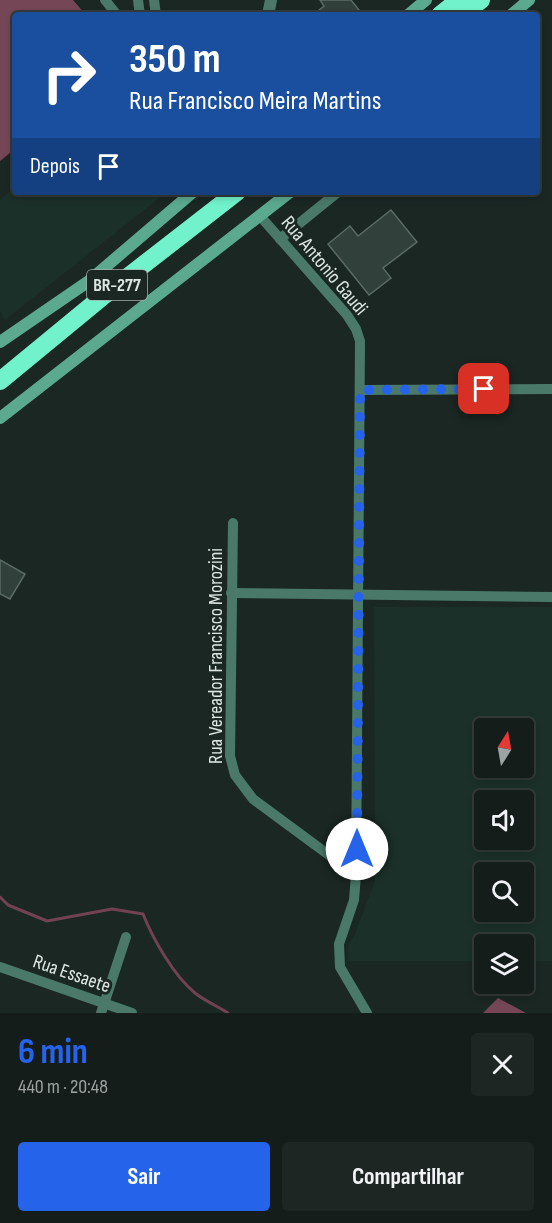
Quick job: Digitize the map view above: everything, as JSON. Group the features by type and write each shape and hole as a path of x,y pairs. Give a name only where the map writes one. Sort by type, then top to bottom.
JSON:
{"highway":[{"path":"444,12 459,0"},
{"path":"465,12 481,0"},
{"name":"BR-277","path":"0,366 215,195"},
{"name":"BR-277","path":"0,381 102,297 233,195"}],"main road":[{"path":"412,12 426,0"},
{"path":"515,12 529,0"},
{"path":"0,342 89,281 189,195"},
{"path":"0,418 286,195"}],"street":[{"path":"105,0 115,12"},
{"path":"280,239 334,195"},
{"name":"Rua Antonio Gaudi","path":"260,216 347,315 360,341 356,875 354,900 339,944 340,967 367,1013"},
{"path":"360,390 552,389"},
{"name":"Rua Vereador Francisco Morozini","path":"233,523 230,756 234,775 253,799 356,875"},
{"path":"231,593 552,597"},
{"path":"103,1008 126,937"},
{"name":"Rua Essaete","path":"0,968 103,1008 132,1013"}],"shaded area":[{"path":"0,0 73,0 83,12 12,12 12,151 0,161"},
{"path":"12,190 12,195 163,195 5,320 0,311 0,200"},
{"path":"374,607 552,607 552,961 534,961 534,934 474,934 474,961 348,961 348,945 355,934 375,880"},
{"path":"498,998 526,1013 483,1013"}],"building":[{"path":"320,0 351,0 361,12 321,12 319,10 324,6"},
{"path":"391,210 417,242 383,268 391,278 369,295 328,244 350,226 358,236"},
{"path":"0,560 25,574 10,599 0,594"}],"waterway":[{"path":"0,897 8,905 47,921 112,909 143,914 158,946 179,977 199,996 228,1013"}],"route":[{"path":"357,849 360,390 484,389"}]}
